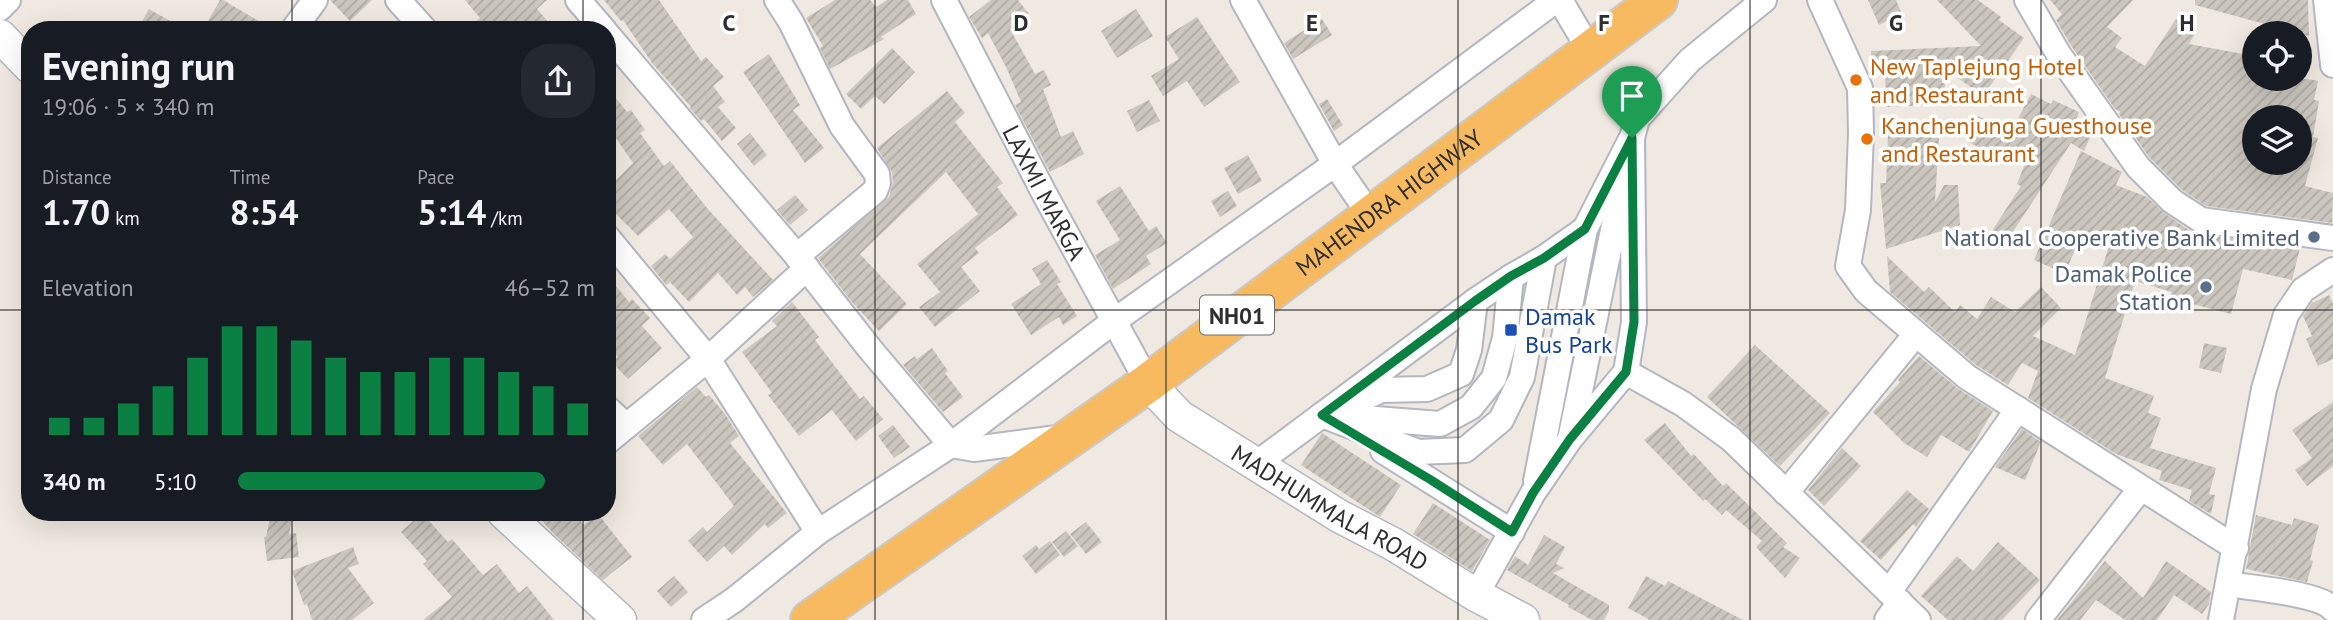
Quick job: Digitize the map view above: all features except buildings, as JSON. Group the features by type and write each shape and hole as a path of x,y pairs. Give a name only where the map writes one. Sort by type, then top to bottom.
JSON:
{"highway":[{"name":"MAHENDRA HIGHWAY","path":"810,618 1148,383 1658,0"}],"street":[{"path":"0,8 8,0"},
{"path":"300,21 315,0"},
{"path":"398,0 417,21"},
{"path":"578,0 596,21"},
{"path":"617,434 708,359 875,191 878,183 877,174 842,126 791,22 777,0"},
{"name":"LAXMI MARGA","path":"944,0 1044,193 1148,383"},
{"path":"1243,0 1335,164 1370,215"},
{"path":"704,620 734,600 818,532 951,444 1114,321 1335,164 1558,0 1590,51"},
{"path":"1570,439 1637,118 1690,60 1764,0"},
{"path":"1820,0 1860,88 1858,210 1848,266 1866,291 1967,377 2236,548"},
{"path":"2027,0 2059,55 2138,167 2172,201 2201,220 2333,238"},
{"path":"2326,0 2333,65"},
{"path":"0,36 21,58"},
{"path":"616,45 802,262 870,349 951,444 974,449 1070,436"},
{"path":"1533,493 1585,229 1632,138"},
{"path":"1476,595 1533,493 1570,439 1626,372 1634,322 1632,138"},
{"path":"1256,464 1475,301 1585,229"},
{"path":"616,248 708,359 818,532"},
{"path":"1322,415 1418,452 1465,450 1501,420 1522,377 1544,258"},
{"path":"2221,620 2264,389 2286,315 2303,290 2333,270"},
{"path":"1322,415 1440,424 1471,407 1494,378 1505,338 1511,276"},
{"path":"1322,415 1381,390 1427,389 1461,374 1469,350 1475,301"},
{"path":"1786,493 1916,334"},
{"path":"1626,372 1683,404 1731,439 1892,605 1918,620"},
{"name":"MADHUMMALA ROAD","path":"1148,383 1179,416 1339,516 1519,619"},
{"path":"1892,605 2018,409"},
{"path":"1322,415 1512,532"},
{"path":"2038,620 2141,488"},
{"path":"519,521 620,620"},
{"path":"2228,584 2308,597 2330,605 2333,609"}],"place":[{"name":"New Taplejung Hotel and Restaurant","path":"1856,80"},
{"name":"Kanchenjunga Guesthouse and Restaurant","path":"1867,139"},
{"name":"National Cooperative Bank Limited","path":"2314,237"},
{"name":"Damak Police Station","path":"2206,287"},
{"name":"Damak Bus Park","path":"1511,330"}],"route":[{"path":"1632,138 1634,322 1626,372 1570,439 1533,493 1512,532 1322,415 1475,301 1585,229 1632,138"}]}
